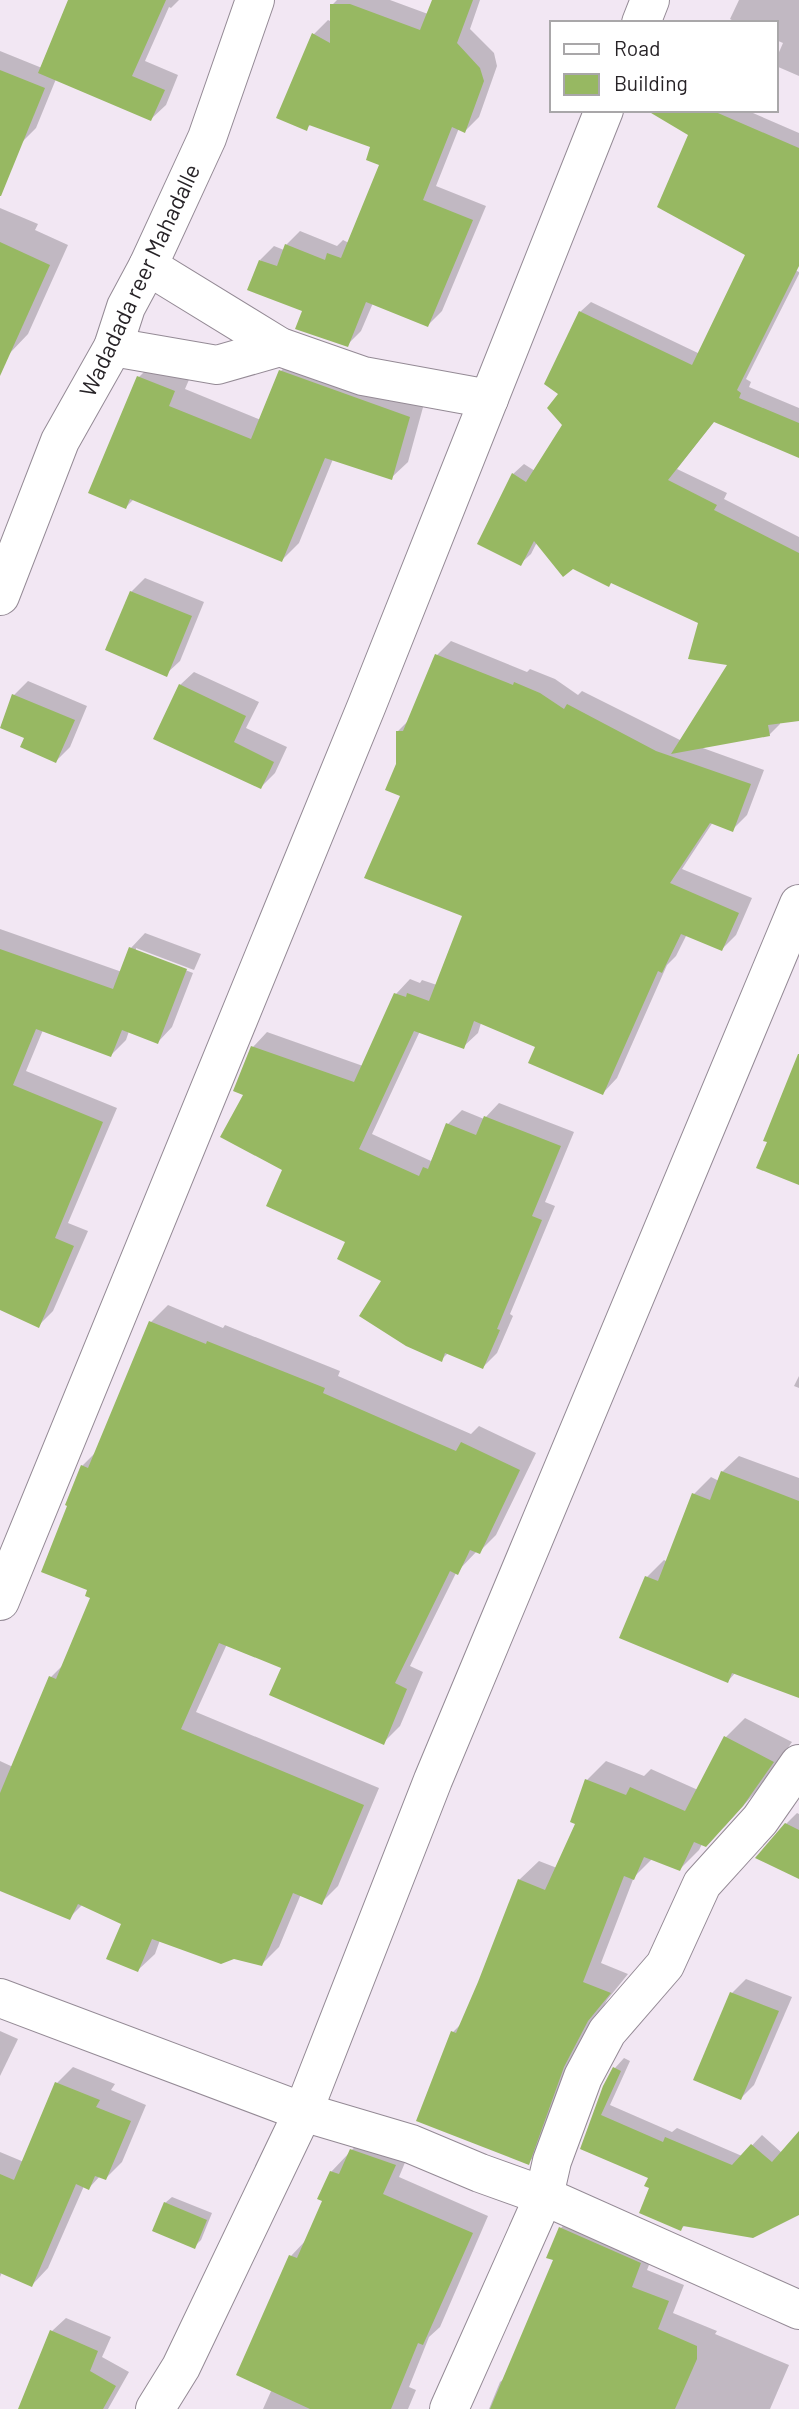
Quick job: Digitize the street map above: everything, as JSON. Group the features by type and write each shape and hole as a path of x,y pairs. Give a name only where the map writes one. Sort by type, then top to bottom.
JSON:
{"street":[{"name":"Wadadada reer Mahadalle","path":"0,596 11,532 113,347 126,307 148,266 206,138 256,0"},
{"path":"642,21 650,0"},
{"path":"0,1601 367,705 603,112"},
{"path":"148,266 280,347 363,376 489,400"},
{"path":"113,347 217,365 280,347"},
{"path":"155,2409 181,2367 303,2112 433,1780 799,904"},
{"path":"449,2409 544,2196 552,2161 583,2077 607,2032 665,1965 702,1884 760,1820 799,1764"},
{"path":"0,1998 303,2112 411,2144 544,2196 799,2310"}],"building":[{"path":"68,0 166,0 132,76 165,90 151,121 38,73"},
{"path":"432,0 473,0 457,43 480,68 484,81 465,133 452,127 423,200 473,220 428,327 366,302 348,347 295,329 302,311 247,290 259,260 277,266 285,244 325,260 327,253 341,258 379,165 366,160 370,147 309,125 307,131 276,118 312,33 330,43 330,4 350,4 420,30"},
{"path":"0,70 45,88 1,196 0,196"},
{"path":"649,112 716,112 799,148 799,266 737,390 741,393 739,398 799,423 799,458 714,422 668,480 717,505 714,510 799,553 799,721 768,725 770,736 671,754 727,665 688,659 698,623 611,583 609,587 573,569 563,577 534,541 521,566 477,544 512,473 526,482 562,425 547,408 558,394 544,384 579,311 692,365 745,255 657,207 688,135"},
{"path":"0,242 50,265 0,376"},
{"path":"279,370 410,417 392,480 325,458 282,562 130,499 126,509 88,493 137,376 175,391 169,406 251,439"},
{"path":"130,591 192,616 167,677 105,650"},
{"path":"435,654 540,693 564,709 567,704 656,751 751,784 733,832 710,823 670,883 739,913 722,951 681,934 662,973 658,971 603,1095 528,1063 535,1047 474,1021 464,1049 414,1031 359,1149 419,1176 423,1167 428,1169 446,1123 476,1135 484,1116 561,1146 532,1216 542,1220 483,1369 445,1353 442,1362 406,1346 359,1316 381,1281 337,1259 345,1242 266,1206 282,1170 220,1137 243,1095 233,1091 251,1046 354,1082 394,993 406,997 407,993 429,1001 462,916 364,878 400,796 385,790 396,764 396,731 403,731"},
{"path":"179,684 246,716 234,742 274,762 261,789 153,739"},
{"path":"12,694 75,720 56,763 20,747 24,738 0,728"},
{"path":"129,947 187,969 158,1044 122,1030 111,1057 36,1029 13,1085 103,1122 55,1238 74,1246 39,1328 0,1310 0,949 113,989"},
{"path":"798,1054 799,1185 756,1168 767,1142 763,1141"},
{"path":"149,1321 325,1388 323,1393 456,1451 461,1442 520,1470 480,1554 470,1550 458,1575 450,1571 395,1683 407,1689 384,1745 269,1695 281,1668 219,1643 181,1729 364,1805 322,1905 293,1893 262,1966 234,1959 221,1964 152,1939 138,1972 106,1959 121,1924 78,1904 70,1920 0,1891 0,1793 49,1676 56,1679 90,1598 85,1596 87,1590 41,1572 81,1465 88,1468"},
{"path":"721,1471 799,1501 799,1698 732,1673 728,1683 619,1638 645,1576 658,1581 692,1493 710,1500"},
{"path":"724,1736 774,1762 743,1806 706,1847 694,1842 680,1871 644,1857 634,1880 624,1876 583,1982 611,1993 588,2021 564,2067 529,2165 416,2121 451,2031 456,2033 478,1982 518,1879 545,1890 575,1824 570,1822 585,1779 626,1795 630,1787 685,1811"},
{"path":"785,1823 799,1830 799,1879 755,1858"},
{"path":"730,1992 779,2011 741,2100 693,2080"},
{"path":"613,2067 621,2071 601,2115 663,2142 665,2137 732,2165 751,2144 772,2162 799,2131 799,2215 753,2238 683,2226 681,2231 639,2213 649,2188 644,2186 648,2178 580,2149 603,2086"},
{"path":"55,2082 100,2100 96,2107 131,2121 106,2180 95,2176 89,2190 76,2184 32,2287 0,2273 0,2174 14,2180"},
{"path":"350,2149 396,2165 383,2194 473,2233 423,2345 418,2343 391,2409 310,2409 236,2375 289,2255 297,2258 322,2201 317,2199 330,2171 339,2174"},
{"path":"164,2202 207,2220 195,2249 152,2231"},
{"path":"559,2227 641,2263 632,2287 669,2301 658,2329 697,2346 697,2359 675,2409 490,2409 553,2260 546,2258"},
{"path":"50,2330 98,2351 90,2371 116,2386 103,2409 18,2409"}]}
